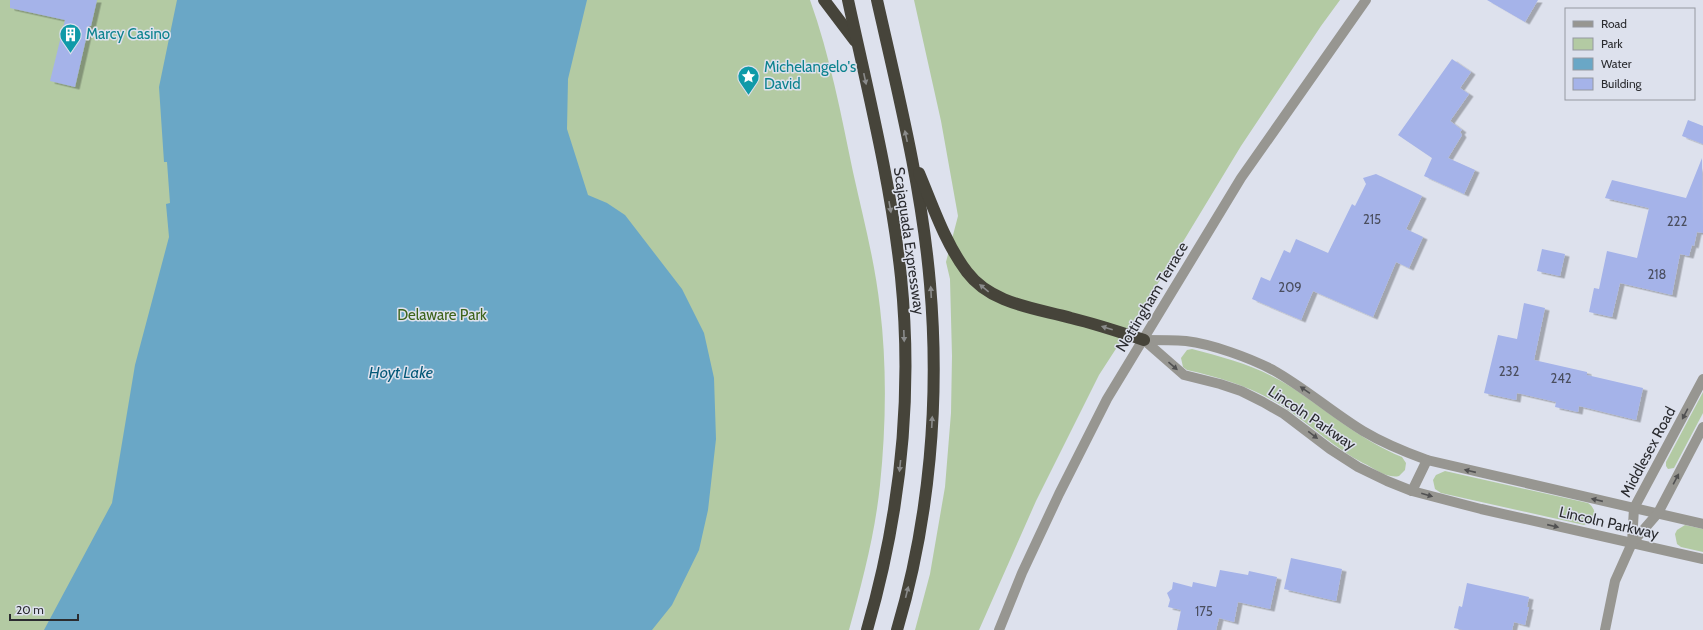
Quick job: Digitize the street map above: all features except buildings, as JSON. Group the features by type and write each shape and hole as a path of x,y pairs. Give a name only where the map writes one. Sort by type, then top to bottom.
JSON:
{"highway":[{"path":"824,0 857,44"},
{"name":"Scajaquada Expressway","path":"848,0 881,156 895,236 900,277 905,356 902,441 898,484 884,562 867,630"},
{"name":"Scajaquada Expressway","path":"877,0 910,152 921,214 930,283 933,332 933,408 930,459 913,568 897,630"},
{"path":"910,152 947,239 967,272 986,290 1004,300 1107,327 1144,340"}],"street":[{"name":"Nottingham Terrace","path":"999,630 1022,573 1062,487 1107,399 1241,178 1366,0"},
{"name":"Lincoln Parkway","path":"1144,340 1188,341 1230,352 1251,360 1272,369 1293,382 1364,431 1394,447 1427,460 1703,524"},
{"name":"Lincoln Parkway","path":"1144,340 1184,375 1220,384 1240,391 1263,402 1284,414 1330,449 1358,467 1412,491 1481,510 1703,559"},
{"name":"Middlesex Road","path":"1632,543 1634,508 1703,379"},
{"name":"Middlesex Road","path":"1606,630 1616,581 1632,543 1658,513 1703,427"},
{"path":"1412,491 1427,460"}],"green space":[{"name":"Delaware Park","path":"0,0 810,0 834,85 868,240 878,291 884,352 885,396 882,463 878,503 868,558 849,630 0,630"},
{"path":"914,0 1340,0 1241,146 1152,293 1099,375 1036,501 979,630 915,630 930,574 945,487 951,413 952,356 950,279 946,262 958,216 941,121"},
{"path":"1192,349 1243,364 1279,380 1305,396 1358,434 1402,457 1406,463 1405,470 1399,476 1394,477 1381,472 1343,451 1288,410 1265,396 1240,385 1187,370 1183,367 1181,358 1187,350"},
{"path":"1703,392 1703,413 1674,468 1668,469 1666,462"},
{"path":"1445,471 1588,503 1593,509 1594,515 1591,521 1584,525 1441,493 1435,489 1433,480 1436,475"},
{"path":"1685,525 1703,529 1703,552 1681,547 1677,544 1675,534 1677,530"}],"water":[{"name":"Hoyt Lake","path":"177,0 587,0 568,79 567,129 588,195 607,203 625,215 682,289 704,333 714,378 716,439 708,510 699,550 672,605 652,630 44,630 112,503 135,365 169,237 166,204 170,203 167,162 164,162 159,87"}],"place":[{"name":"Marcy Casino","path":"70,54"},
{"name":"Michelangelo's David","path":"748,96"}]}
